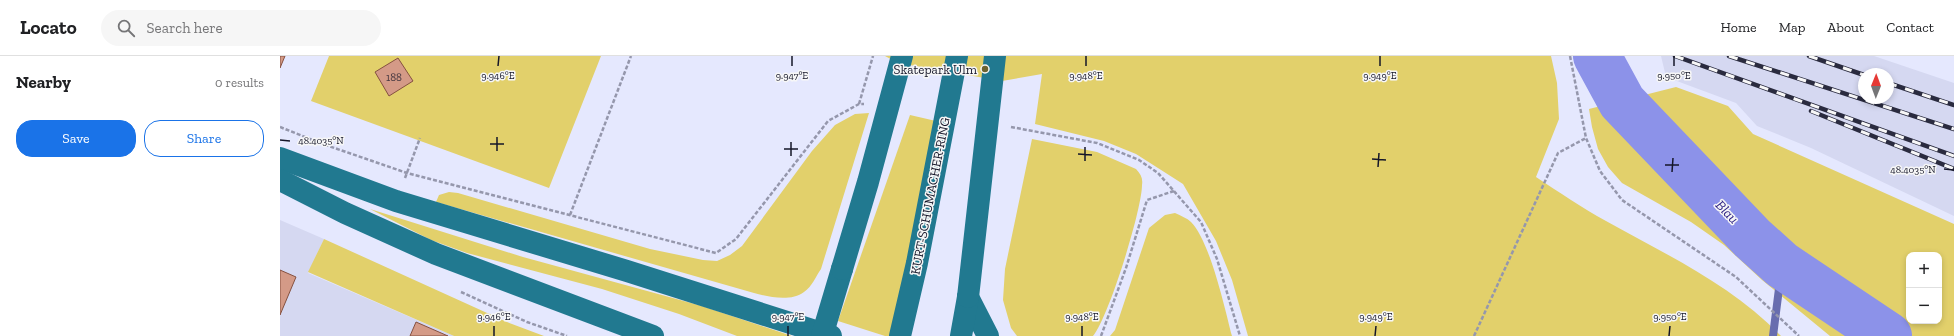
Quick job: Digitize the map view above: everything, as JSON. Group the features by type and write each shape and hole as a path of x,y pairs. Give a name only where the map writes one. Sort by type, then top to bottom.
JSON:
{"main road":[{"path":"280,158 396,201 627,270 825,335 902,56"},
{"name":"KURT-SCHUMACHER-RING","path":"900,336 917,263 957,56"},
{"path":"961,336 968,297 995,56"},
{"path":"280,180 345,213 436,254 654,336"},
{"path":"968,297 988,336"}],"path":[{"path":"570,215 631,56"},
{"path":"859,104 873,56"},
{"path":"1570,56 1586,138 1600,171 1622,200 1736,277 1799,336"},
{"path":"280,127 320,143 407,173 716,253 736,239 828,121 859,104 866,104"},
{"path":"1004,126 1097,143 1139,160 1158,173 1201,222 1217,259 1240,336"},
{"path":"396,201 420,138"},
{"path":"1474,336 1558,153 1586,138"},
{"path":"1101,336 1126,268 1147,200 1174,191"}],"shaded area":[{"path":"329,56 601,56 549,188 311,101"},
{"path":"885,56 1551,56 1557,83 1559,119 1536,177 1588,211 1698,272 1720,286 1742,301 1781,336 1248,336 1232,280 1216,241 1183,184 1136,154 1104,141 1035,124 1042,74 1002,81 898,63"},
{"path":"1661,56 1874,56 1954,83 1954,216 1811,148 1757,126 1736,103 1666,77"},
{"path":"1676,87 1728,106 1753,134 1954,224 1954,336 1830,336 1762,280 1724,245 1691,222 1622,183 1608,167 1598,149 1589,109"},
{"path":"869,113 821,269 807,290 793,297 779,298 760,295 436,202 439,195 449,192 458,193 650,249 703,260 717,261 730,255 742,246 812,151 835,125 855,114"},
{"path":"910,115 936,121 893,336 885,336 838,321"},
{"path":"1032,139 1097,152 1136,169 1141,177 1141,198 1123,264 1107,309 1093,336 1017,336 1011,328 1003,300 1005,269"},
{"path":"370,209 523,257 702,306 792,336 737,336 679,314 602,289 467,253 431,240"},
{"path":"1175,213 1186,218 1198,231 1216,276 1232,336 1110,336 1115,330 1149,228 1165,215"},
{"path":"280,220 324,239 308,273 454,336 280,336"},
{"path":"324,239 507,322 544,336 454,336 308,272"}],"building":[{"path":"280,56 285,56 280,68"},
{"path":"398,58 413,81 389,96 375,72"},
{"path":"280,270 296,277 280,315"},
{"path":"416,322 448,336 410,336"}],"waterway":[{"name":"Blau","path":"1597,56 1622,102 1752,238 1782,265 1888,336"},
{"path":"1773,336 1782,265"}],"railway":[{"path":"1675,56 1954,156"},
{"path":"1729,56 1954,129"},
{"path":"1809,56 1858,73"},
{"path":"1894,85 1954,105"},
{"path":"1811,111 1954,169"}],"place":[{"name":"Skatepark Ulm","path":"985,69"}]}
